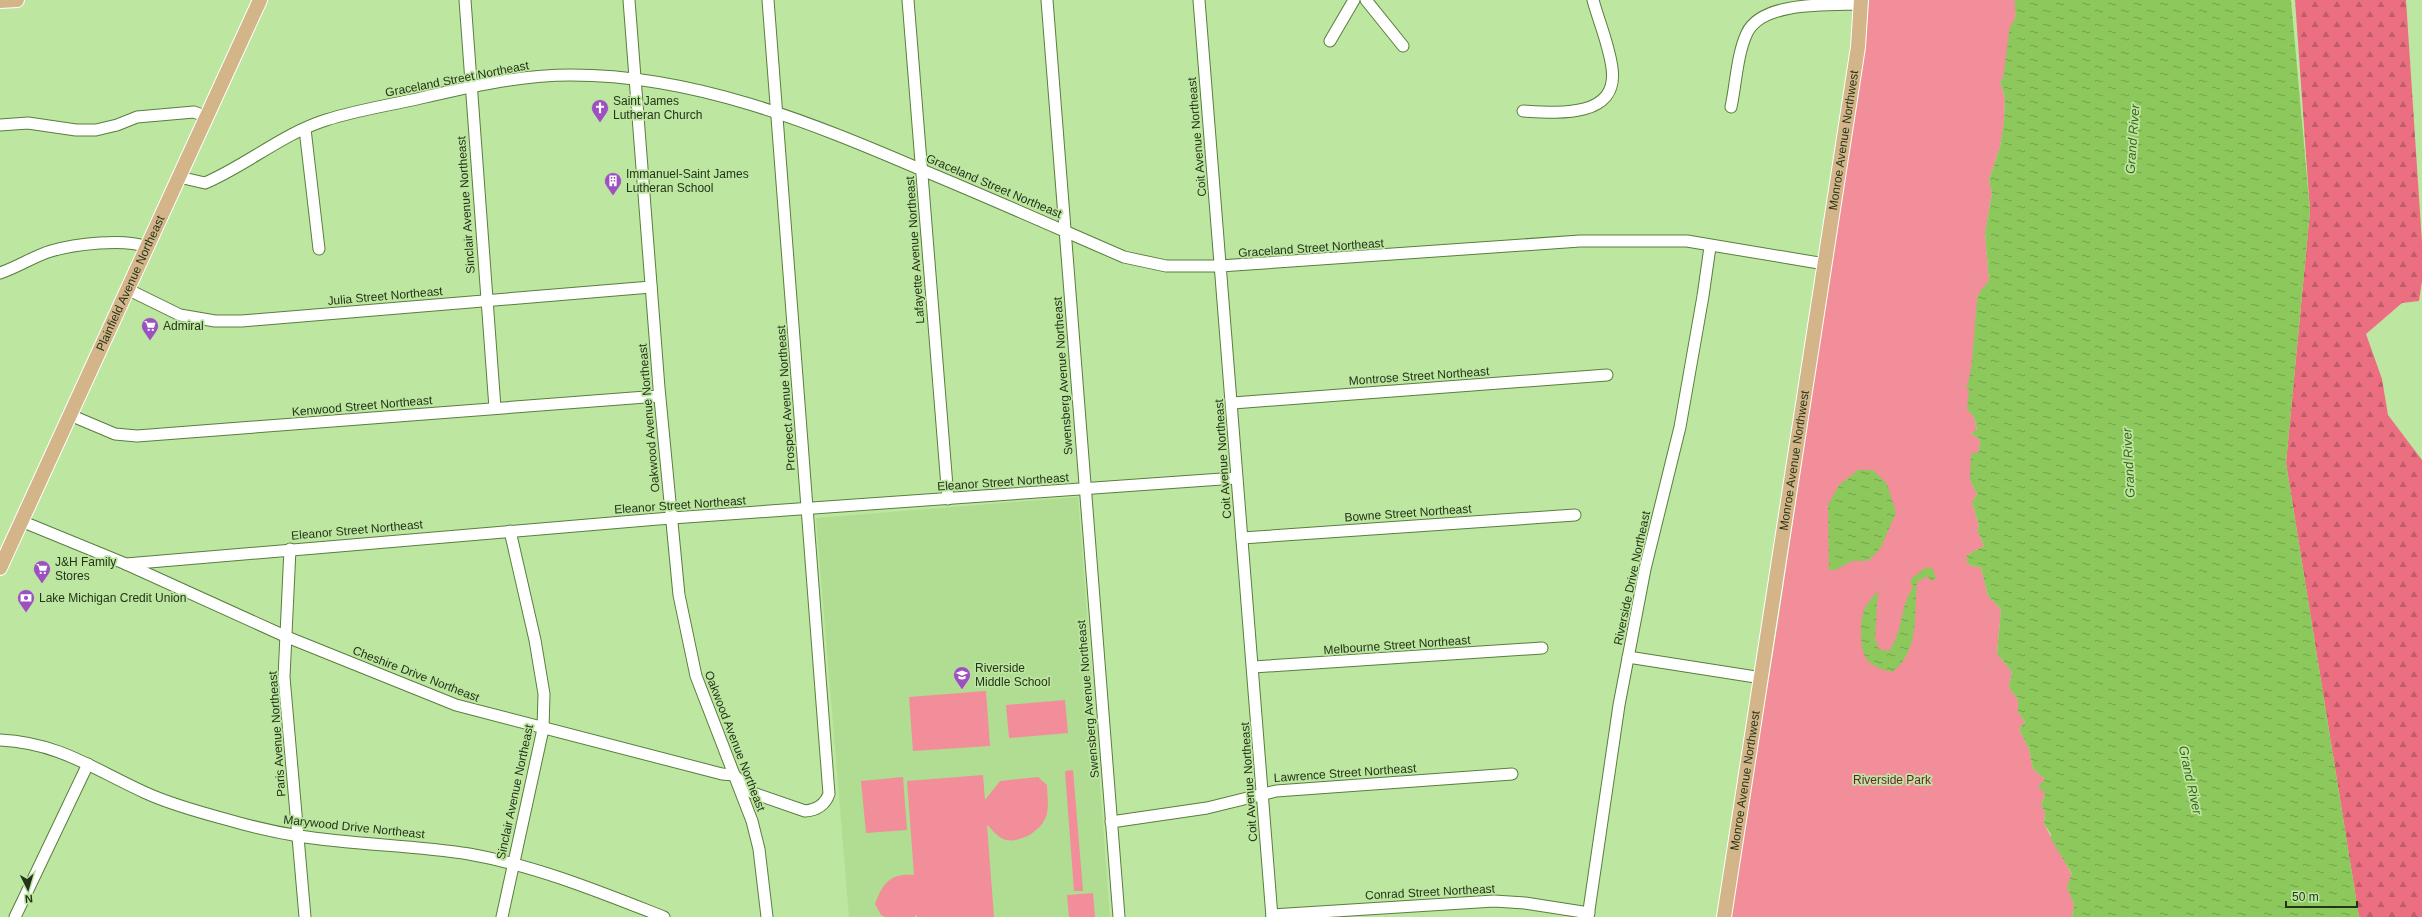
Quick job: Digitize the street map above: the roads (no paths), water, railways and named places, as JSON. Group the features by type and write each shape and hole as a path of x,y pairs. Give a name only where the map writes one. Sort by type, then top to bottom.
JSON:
{"main road":[{"path":"0,1 17,0"},
{"name":"Plainfield Avenue Northeast","path":"0,568 260,0"},
{"name":"Monroe Avenue Northwest","path":"1724,917 1858,47 1860,1"}],"street":[{"name":"Sinclair Avenue Northeast","path":"465,0 486,302 495,408"},
{"name":"Oakwood Avenue Northeast","path":"629,0 659,396 679,595 696,676 752,821 759,849 767,917"},
{"name":"Prospect Avenue Northeast","path":"734,775 753,793 805,811 814,810 826,803 829,794 778,112 768,0"},
{"name":"Lafayette Avenue Northeast","path":"908,0 948,499"},
{"name":"Swensberg Avenue Northeast","path":"1047,0 1084,489 1119,917"},
{"name":"Coit Avenue Northeast","path":"1199,0 1220,266 1233,402 1236,478 1253,667 1272,916"},
{"path":"1330,42 1354,0"},
{"path":"1366,0 1403,46"},
{"path":"1523,111 1548,112 1588,108 1606,96 1611,86 1612,66 1594,0"},
{"path":"1731,107 1744,40 1753,23 1761,16 1786,9 1860,1"},
{"name":"Graceland Street Northeast","path":"179,177 205,183 272,144 326,120 471,87 539,76 572,75 635,80 710,93 778,112 845,136 1124,257 1179,267 1220,266 1580,241 1687,241 1825,264"},
{"path":"0,125 28,123 76,130 96,130 117,125 137,117 194,112 206,117"},
{"path":"305,129 319,249"},
{"path":"0,273 51,251 77,246 135,242 147,247"},
{"name":"Riverside Drive Northeast","path":"1588,915 1628,657 1646,569 1680,427 1703,296 1710,246"},
{"name":"Julia Street Northeast","path":"127,289 180,315 215,321 486,302 651,287"},
{"name":"Montrose Street Northeast","path":"1233,402 1607,375"},
{"name":"Kenwood Street Northeast","path":"70,415 114,434 137,436 659,396"},
{"name":"Eleanor Street Northeast","path":"126,564 672,518 1236,478"},
{"name":"Bowne Street Northeast","path":"1242,538 1575,515"},
{"name":"Cheshire Drive Northeast","path":"21,521 126,564 287,637 456,705 543,729 722,774 734,775"},
{"name":"Sinclair Avenue Northeast","path":"502,917 543,729 544,694 535,640 510,531"},
{"name":"Paris Avenue Northeast","path":"290,549 284,677 305,917"},
{"name":"Melbourne Street Northeast","path":"1253,667 1542,648"},
{"path":"1628,657 1762,678"},
{"name":"Marywood Drive Northeast","path":"0,740 27,741 68,754 147,793 200,812 299,836 417,847 471,855 513,864 577,883 664,917"},
{"path":"15,917 88,764"},
{"name":"Lawrence Street Northeast","path":"1111,822 1206,808 1246,799 1262,793 1512,774"},
{"name":"Conrad Street Northeast","path":"1272,916 1494,901 1525,903 1588,915"}],"water":[{"name":"Grand River","path":"2015,0 2291,0 2310,211 2286,463 2359,917 2072,917 2074,905 2067,886 2072,874 2051,839 2051,834 2044,824 2045,811 2041,806 2045,793 2038,787 2045,779 2033,769 2029,749 2019,729 2025,722 2018,712 2018,700 2009,687 2012,672 1997,654 2001,609 1988,596 1981,568 1967,564 1967,555 1984,546 1977,529 1979,526 1972,502 1977,494 1970,480 1971,454 1979,452 1980,440 1971,433 1977,430 1974,417 1967,409 1969,389 1966,386 1969,381 1971,371 1978,296 1989,281 1985,233 1992,193 1989,180 2000,147 2004,121 2005,98 2000,82 2003,78 2010,26 2013,23 2015,16"},
{"path":"1858,470 1873,470 1887,484 1896,513 1880,549 1868,561 1852,561 1835,570 1829,570 1828,505 1839,485"},
{"path":"1926,567 1933,569 1936,579 1930,581 1928,576 1917,582 1914,631 1907,654 1901,664 1892,672 1876,667 1866,658 1862,647 1861,624 1866,606 1878,591 1875,638 1879,649 1889,651 1894,643 1906,602 1913,588 1910,580"}],"place":[{"name":"Saint James Lutheran Church","path":"600,123"},
{"name":"Immanuel-Saint James Lutheran School","path":"613,196"},
{"name":"Admiral","path":"150,341"},
{"name":"J&H Family Stores","path":"42,584"},
{"name":"Lake Michigan Credit Union","path":"26,613"},
{"name":"Riverside Middle School","path":"962,690"}],"park label":[{"name":"Riverside Park","path":"1892,780"}]}
